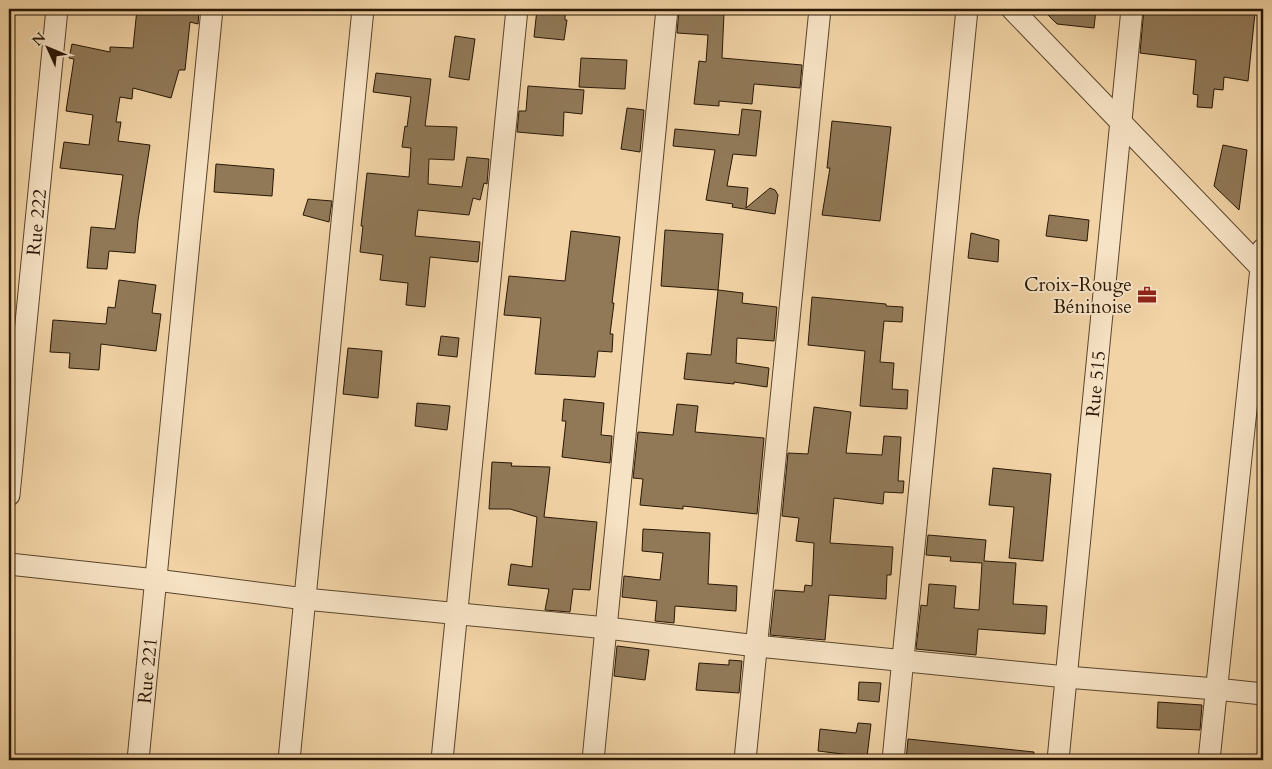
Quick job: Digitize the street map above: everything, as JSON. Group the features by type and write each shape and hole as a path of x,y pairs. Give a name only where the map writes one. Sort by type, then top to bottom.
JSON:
{"street":[{"name":"Rue 222","path":"9,495 57,9"},
{"name":"Rue 221","path":"138,760 212,9"},
{"path":"289,760 364,9"},
{"path":"442,760 517,9"},
{"path":"593,760 667,9"},
{"path":"745,760 820,9"},
{"path":"893,760 967,9"},
{"path":"1012,9 1122,124 1263,263 1209,760"},
{"name":"Rue 515","path":"1058,760 1132,9"},
{"path":"9,564 305,599 456,612 757,646 1066,677 1263,694"}],"building":[{"path":"137,9 199,10 198,24 190,22 185,70 179,70 171,98 133,88 132,99 120,97 116,122 121,122 118,141 150,145 138,220 135,253 109,251 107,269 87,268 91,227 115,229 123,175 60,168 64,142 89,145 93,115 66,111 74,59 69,58 72,44 110,52 110,47 133,48"},
{"path":"537,9 565,9 565,20 567,20 564,40 534,37"},
{"path":"1042,9 1096,9 1094,28 1057,24"},
{"path":"1144,9 1210,9 1255,13 1248,81 1224,77 1223,90 1214,89 1212,108 1197,107 1198,95 1193,94 1196,60 1140,53"},
{"path":"679,10 724,13 722,58 802,65 800,88 754,84 752,104 719,101 719,106 694,104 699,61 706,62 708,35 677,33"},
{"path":"455,36 475,39 469,80 449,77"},
{"path":"581,58 627,60 625,89 579,87"},
{"path":"376,73 431,79 425,126 457,127 454,160 429,159 428,184 462,187 467,157 489,159 487,184 484,183 480,200 473,198 469,215 418,210 415,236 480,242 478,262 430,257 425,307 406,305 408,283 380,280 383,255 360,252 367,173 409,177 411,148 402,147 411,97 373,92"},
{"path":"528,86 584,90 582,114 564,112 563,136 517,132 519,111 526,111"},
{"path":"627,108 644,110 640,152 621,149"},
{"path":"742,109 761,111 756,156 733,154 727,186 748,188 746,208 770,188 775,190 778,195 775,214 732,207 733,204 706,200 715,150 673,146 675,129 739,135"},
{"path":"832,121 891,127 880,221 822,215 830,168 827,168"},
{"path":"1223,145 1247,150 1239,210 1214,186"},
{"path":"216,164 274,169 272,196 214,192"},
{"path":"308,199 332,201 329,222 303,215"},
{"path":"1049,215 1089,220 1087,241 1046,236"},
{"path":"665,230 723,234 718,290 661,286"},
{"path":"571,231 620,237 612,303 614,303 610,334 613,334 612,352 598,351 595,377 535,374 541,318 504,315 509,276 565,281"},
{"path":"971,233 999,240 998,262 968,258"},
{"path":"119,280 156,285 152,313 161,314 156,351 101,344 99,370 69,368 70,353 50,352 53,320 106,324 108,307 115,308"},
{"path":"718,290 743,293 742,303 777,307 774,341 737,338 736,363 769,368 767,387 734,382 734,384 684,379 687,353 711,355"},
{"path":"812,297 903,307 902,322 884,321 880,362 894,363 892,389 908,390 907,409 860,406 865,351 808,345"},
{"path":"441,336 459,338 457,357 438,355"},
{"path":"348,348 382,351 378,398 343,394"},
{"path":"564,399 604,403 601,435 612,436 610,463 562,457 566,421 562,421"},
{"path":"417,403 450,406 447,430 415,426"},
{"path":"677,404 698,406 695,432 764,438 757,514 683,506 683,509 640,505 643,479 633,478 638,432 673,435"},
{"path":"814,407 851,412 846,453 882,455 884,436 901,437 898,481 904,481 903,493 884,492 883,504 834,498 830,543 893,547 891,575 887,575 886,599 829,595 825,640 770,635 775,590 804,592 805,585 812,586 814,543 796,541 799,518 782,516 788,453 808,454"},
{"path":"492,462 512,463 511,466 550,467 544,517 597,522 590,590 573,589 570,612 545,610 549,589 508,585 511,564 532,567 537,517 510,509 489,509"},
{"path":"993,468 1051,474 1043,561 1009,558 1014,507 989,505"},
{"path":"643,529 710,533 708,584 737,586 736,611 675,606 674,623 655,621 657,601 622,597 624,576 660,580 663,553 642,551"},
{"path":"928,535 986,540 984,561 1016,563 1013,604 1047,606 1045,634 978,629 976,655 916,649 921,605 927,606 929,584 956,586 954,608 979,610 982,563 950,561 951,557 926,555"},
{"path":"617,646 649,650 645,680 614,676"},
{"path":"729,660 742,661 739,693 696,690 699,663 729,665"},
{"path":"859,682 881,683 879,702 858,700"},
{"path":"1158,702 1202,705 1200,730 1157,728"},
{"path":"858,723 871,724 867,757 818,751 820,729 856,733"},
{"path":"908,739 1034,752 1033,760 906,760"}],"place":[{"name":"Croix-Rouge Béninoise","path":"1147,295"}]}
